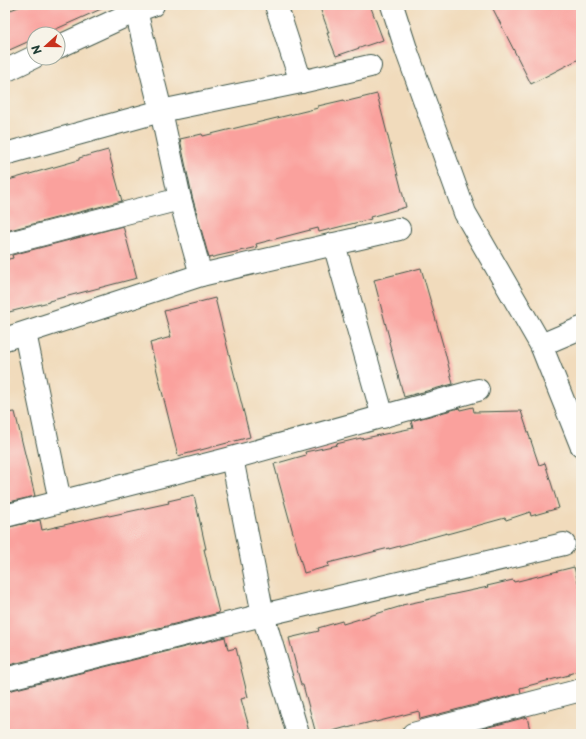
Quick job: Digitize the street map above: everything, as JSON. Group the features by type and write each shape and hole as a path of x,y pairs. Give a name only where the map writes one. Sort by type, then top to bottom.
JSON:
{"street":[{"path":"276,5 301,82"},
{"path":"392,5 465,213 541,345 581,445"},
{"path":"66,43 144,8 161,111 180,199 201,275"},
{"path":"5,71 26,61"},
{"path":"5,154 161,111 370,66"},
{"path":"5,244 180,199"},
{"path":"60,501 15,336 201,275 399,229"},
{"path":"334,244 383,417"},
{"path":"541,345 581,328"},
{"path":"5,516 232,458 478,390"},
{"path":"232,458 263,615 298,734"},
{"path":"5,679 263,615 564,544"},
{"path":"413,734 581,690"}],"building":[{"path":"24,5 110,5 63,26 26,26 26,43 5,52 5,12"},
{"path":"319,5 370,5 383,40 336,56 327,33 329,33"},
{"path":"491,5 581,5 581,58 531,84"},
{"path":"377,94 406,207 370,217 371,219 319,232 318,228 256,244 257,247 209,258 192,196 180,139 202,134 203,136 318,108 318,106 344,100 344,102"},
{"path":"108,150 122,201 6,231 5,181 79,160 79,158"},
{"path":"123,226 137,278 5,313 5,260 13,258 12,255"},
{"path":"421,268 453,384 404,397 374,280"},
{"path":"215,298 250,437 178,456 150,343 171,337 164,311"},
{"path":"473,407 474,412 521,411 539,465 545,463 559,508 531,516 530,512 506,520 505,518 389,549 328,563 329,566 304,573 274,464 306,455 305,452 361,438 413,428 411,421 459,408 460,410"},
{"path":"15,412 35,496 5,503 5,413"},
{"path":"194,495 206,549 204,549 219,613 5,666 5,528 40,520 42,530 169,503 168,501"},
{"path":"574,567 581,593 581,670 569,675 520,688 521,693 420,719 419,711 376,722 316,734 289,638 319,631 318,628 342,621 343,624 402,605 488,587 487,586 513,580 514,582"},
{"path":"225,637 228,650 236,648 248,697 241,699 251,734 5,734 5,691"},
{"path":"527,717 531,734 462,734"}]}
